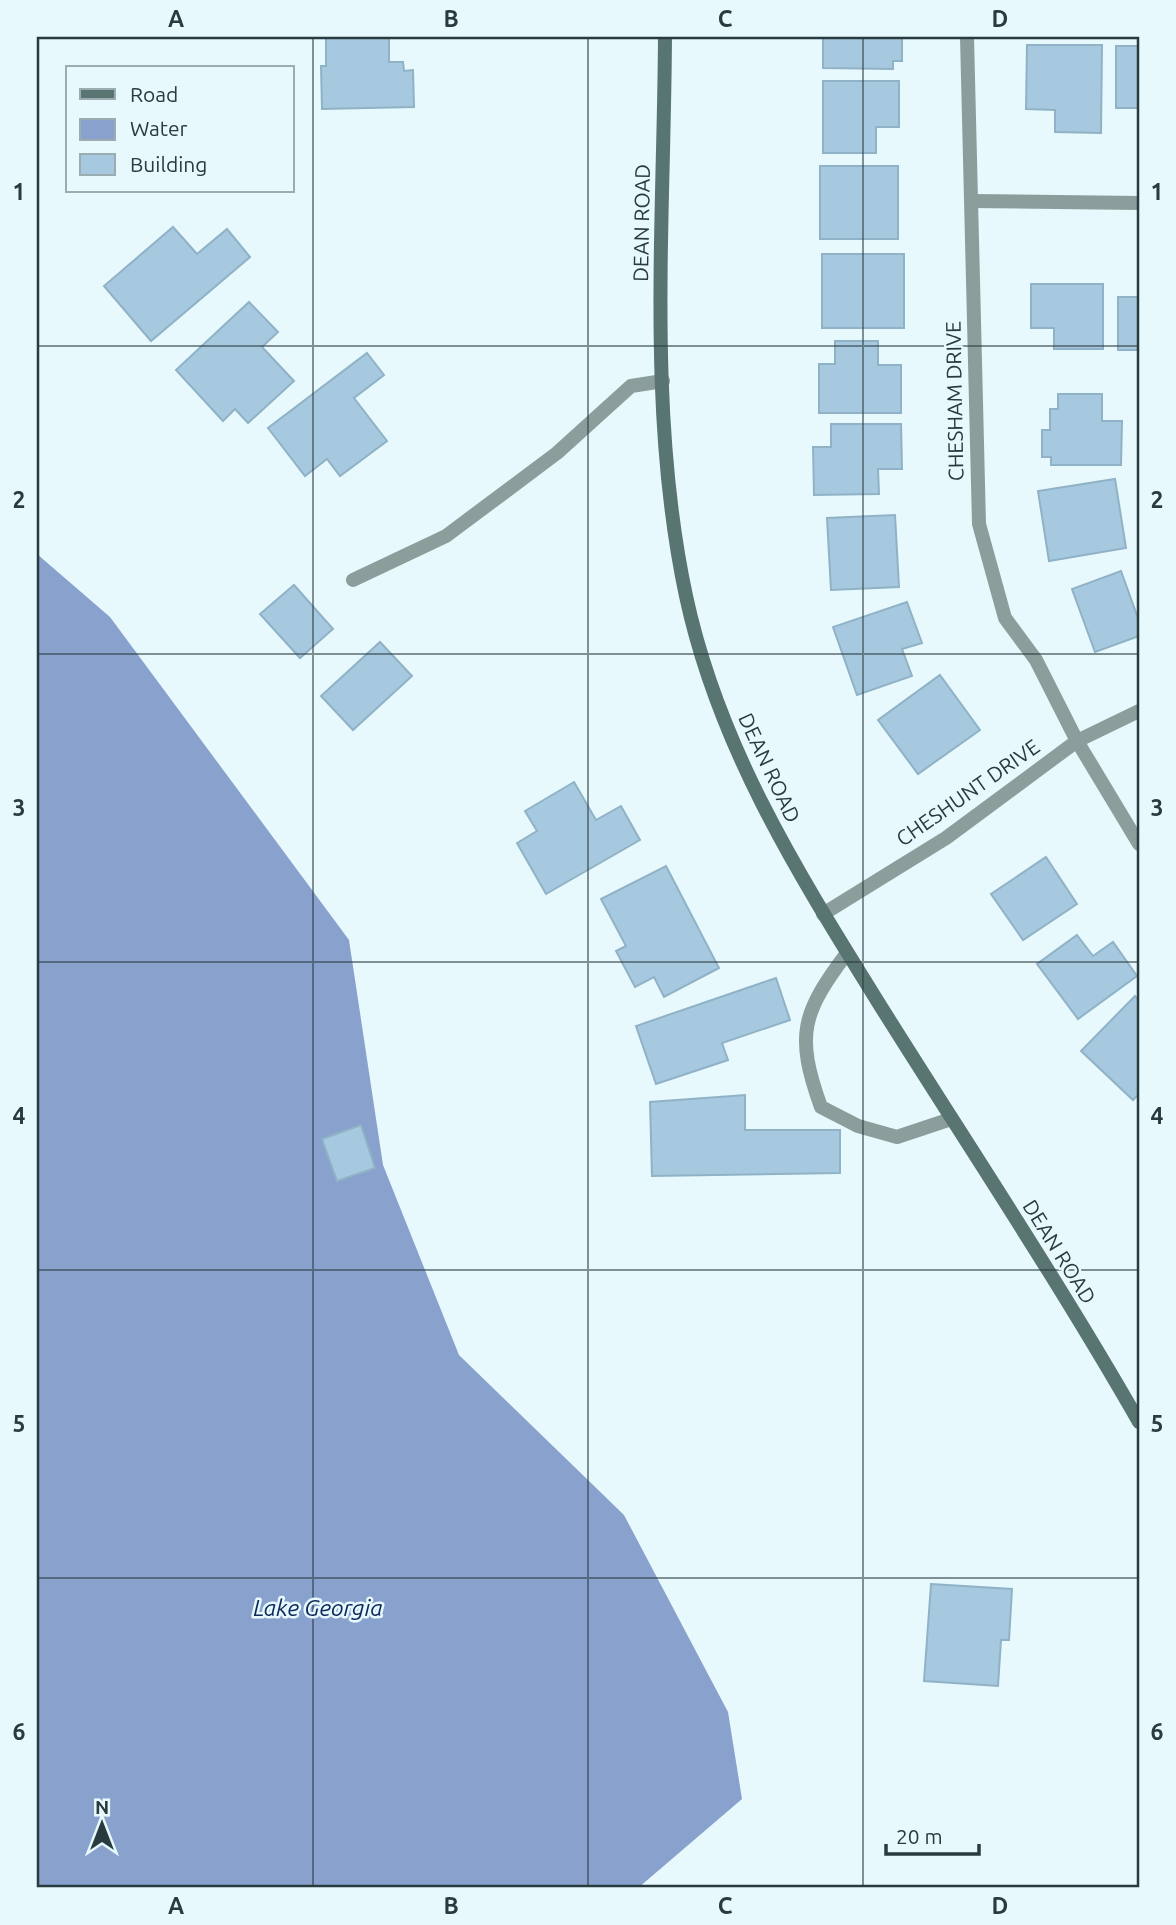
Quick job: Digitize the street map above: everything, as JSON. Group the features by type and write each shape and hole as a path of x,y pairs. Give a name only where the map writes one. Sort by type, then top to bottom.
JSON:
{"main road":[{"name":"DEAN ROAD","path":"665,37 663,382 666,466 676,544 687,600 711,688 749,781 822,914 1139,1422"}],"street":[{"name":"CHESHAM DRIVE","path":"967,37 979,524 1005,618 1035,660 1077,741 1139,844"},
{"path":"971,201 1139,203"},
{"path":"352,580 446,536 557,453 631,386 663,382"},
{"name":"CHESHUNT DRIVE","path":"822,914 946,838 1077,741 1139,711"},
{"path":"847,953 819,991 806,1023 807,1069 821,1107 858,1126 897,1137 951,1119"}],"water":[{"name":"Lake Georgia","path":"37,554 110,617 349,940 383,1165 459,1355 624,1515 728,1712 742,1799 638,1888 37,1888"}],"building":[{"path":"326,37 389,37 389,62 403,62 404,71 413,70 414,107 322,109 321,66 326,66"},
{"path":"823,37 902,37 902,61 893,61 893,69 823,68"},
{"path":"1027,45 1102,45 1101,133 1055,132 1055,110 1026,109"},
{"path":"1116,46 1139,46 1139,108 1116,108"},
{"path":"823,81 899,81 899,127 876,127 876,153 823,153"},
{"path":"820,166 898,166 898,239 820,239"},
{"path":"173,227 197,254 227,229 250,257 151,341 104,286"},
{"path":"822,254 904,254 904,328 822,328"},
{"path":"1031,284 1103,284 1103,349 1054,349 1054,328 1031,328"},
{"path":"1118,297 1139,297 1139,350 1118,350"},
{"path":"249,302 278,332 262,347 294,381 248,423 235,409 223,421 176,370"},
{"path":"835,341 878,341 878,365 901,365 901,413 819,413 819,364 835,364"},
{"path":"367,353 384,375 354,398 387,441 340,476 327,459 305,476 268,428"},
{"path":"1058,394 1102,394 1102,421 1122,421 1121,465 1051,465 1051,457 1042,457 1042,430 1050,430 1050,409 1058,409"},
{"path":"831,424 901,424 902,469 878,469 879,494 814,495 813,447 831,447"},
{"path":"1115,479 1126,548 1049,561 1038,491"},
{"path":"895,515 899,587 831,590 827,518"},
{"path":"1121,571 1139,621 1139,636 1095,652 1072,589"},
{"path":"294,585 333,629 300,658 260,614"},
{"path":"907,602 922,643 902,649 912,676 857,695 833,627"},
{"path":"380,642 412,676 353,730 321,696"},
{"path":"940,675 980,730 918,774 878,720"},
{"path":"574,782 596,820 621,806 640,840 546,894 517,843 537,831 525,811"},
{"path":"1046,857 1077,904 1023,940 991,894"},
{"path":"666,866 719,968 664,997 654,977 635,987 616,951 626,946 601,899"},
{"path":"1077,935 1093,956 1113,942 1137,976 1078,1019 1037,964"},
{"path":"776,978 790,1020 722,1043 728,1060 656,1084 636,1026"},
{"path":"1135,996 1139,1001 1139,1094 1133,1100 1081,1051"},
{"path":"745,1095 745,1130 840,1130 840,1173 652,1176 650,1102"},
{"path":"361,1125 375,1168 337,1181 322,1139"},
{"path":"931,1584 1012,1589 1009,1640 1001,1640 998,1686 924,1681"}]}
